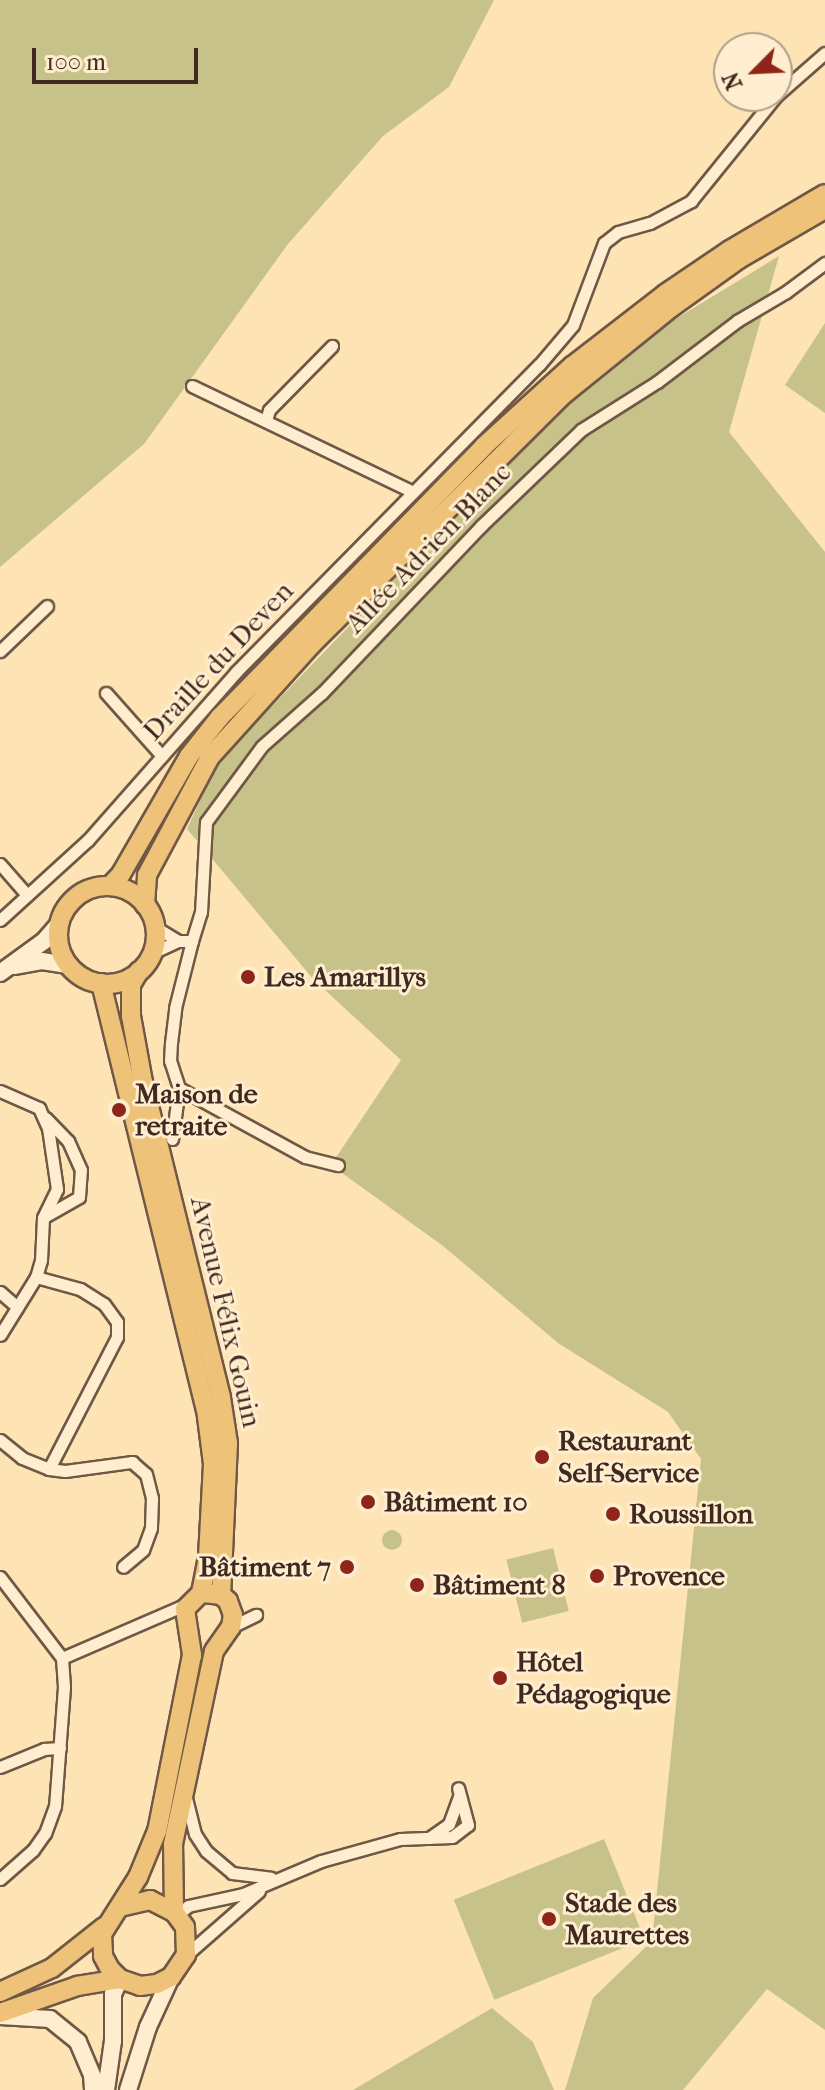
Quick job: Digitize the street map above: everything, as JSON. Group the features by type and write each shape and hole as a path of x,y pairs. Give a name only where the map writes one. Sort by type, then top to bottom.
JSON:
{"main road":[{"path":"110,886 126,866 189,756 220,717 484,446 572,366 643,311 730,250 825,194"},
{"path":"145,905 147,875 210,757 312,644 564,394 672,307 739,259 825,209"},
{"path":"4,970 44,941 77,895 110,886 129,891 145,905 155,927 152,953 139,971 122,981 101,983 83,977 68,965 59,945 59,924"},
{"path":"4,970 42,961 68,965"},
{"name":"Avenue Félix Gouin","path":"139,971 131,985 131,1016 143,1082 221,1398 228,1443 227,1632 214,1651 183,1783 173,1844 176,1913 185,1927 186,1955"},
{"name":"Avenue Félix Gouin","path":"0,1992 52,1968 104,1927 138,1877 157,1831 192,1655 191,1613 208,1557 213,1464 206,1409 101,983"},
{"path":"226,1601 191,1613 209,1641 227,1632"},
{"path":"120,1907 150,1900 176,1913"},
{"path":"104,1927 103,1956 120,1979"},
{"path":"128,2090 148,2027 171,1977 186,1955"},
{"path":"0,2014 77,1986 120,1979 149,1986 171,1977"},
{"path":"106,2090 113,2041 113,1994 120,1979"},
{"path":"0,2014 50,2019 78,2042 92,2075 93,2090"}],"street":[{"name":"Draille du Deven","path":"793,81 825,53"},
{"name":"Draille du Deven","path":"0,920 88,840 227,682 573,325 604,243 618,232 661,218 691,201 763,112"},
{"name":"Allée Adrien Blanc","path":"179,1088 170,1061 171,1043 175,1008 201,912 206,822 262,746 322,693 581,430 657,382 737,321 786,292 825,263"},
{"path":"266,420 269,410 332,346"},
{"path":"192,386 411,491"},
{"path":"0,651 47,606"},
{"path":"106,693 162,756"},
{"path":"0,864 27,895"},
{"path":"155,927 178,941"},
{"path":"152,953 178,941 192,941"},
{"path":"172,1139 179,1088 305,1157 338,1165"},
{"path":"0,1091 39,1108 57,1189 43,1218 36,1277 0,1335"},
{"path":"42,1114 68,1141 81,1170 79,1197 43,1218"},
{"path":"36,1277 80,1289 104,1304 117,1322 117,1337 49,1469"},
{"path":"0,1292 17,1307"},
{"path":"0,1440 22,1458 49,1469 65,1471 132,1462 146,1474 152,1498 151,1528 143,1550 123,1567"},
{"path":"0,1577 62,1658 55,1806 45,1833 33,1850 0,1879"},
{"path":"62,1658 165,1616 191,1613"},
{"path":"165,1616 191,1613"},
{"path":"0,1767 44,1749 60,1748"},
{"path":"183,1783 195,1834 206,1851 232,1873 279,1877"},
{"path":"176,1913 188,1906 243,1894 279,1877 400,1839 428,1839 452,1837 468,1825 458,1788 456,1814 449,1824 428,1839"},
{"path":"186,1955 279,1877"}],"shaded area":[{"path":"0,0 494,0 449,87 383,136 288,244 144,444 0,567"},
{"path":"779,256 729,432 825,552 825,2030 767,1989 683,2090 565,2090 593,1998 652,1941 701,1459 668,1412 558,1343 443,1246 331,1165 401,1060 314,980 187,829 218,762 543,425 659,329"},
{"path":"825,323 825,413 785,385"},
{"path":"392,1530 399,1533 402,1540 399,1547 392,1550 385,1547 382,1540 385,1533"},
{"path":"553,1548 569,1611 522,1623 506,1560"},
{"name":"Stade des Maurettes","path":"604,1839 644,1939 494,2000 454,1900"},
{"path":"492,2008 533,2042 554,2090 353,2090"}],"place":[{"name":"Les Amarillys","path":"248,977"},
{"name":"Maison de retraite","path":"119,1110"},
{"name":"Restaurant Self-Service","path":"542,1457"},
{"name":"Bâtiment 10","path":"368,1502"},
{"name":"Roussillon","path":"613,1514"},
{"name":"Bâtiment 7","path":"347,1567"},
{"name":"Provence","path":"597,1576"},
{"name":"Bâtiment 8","path":"417,1585"},
{"name":"Hôtel Pédagogique","path":"500,1678"},
{"name":"Stade des Maurettes","path":"549,1919"}]}
